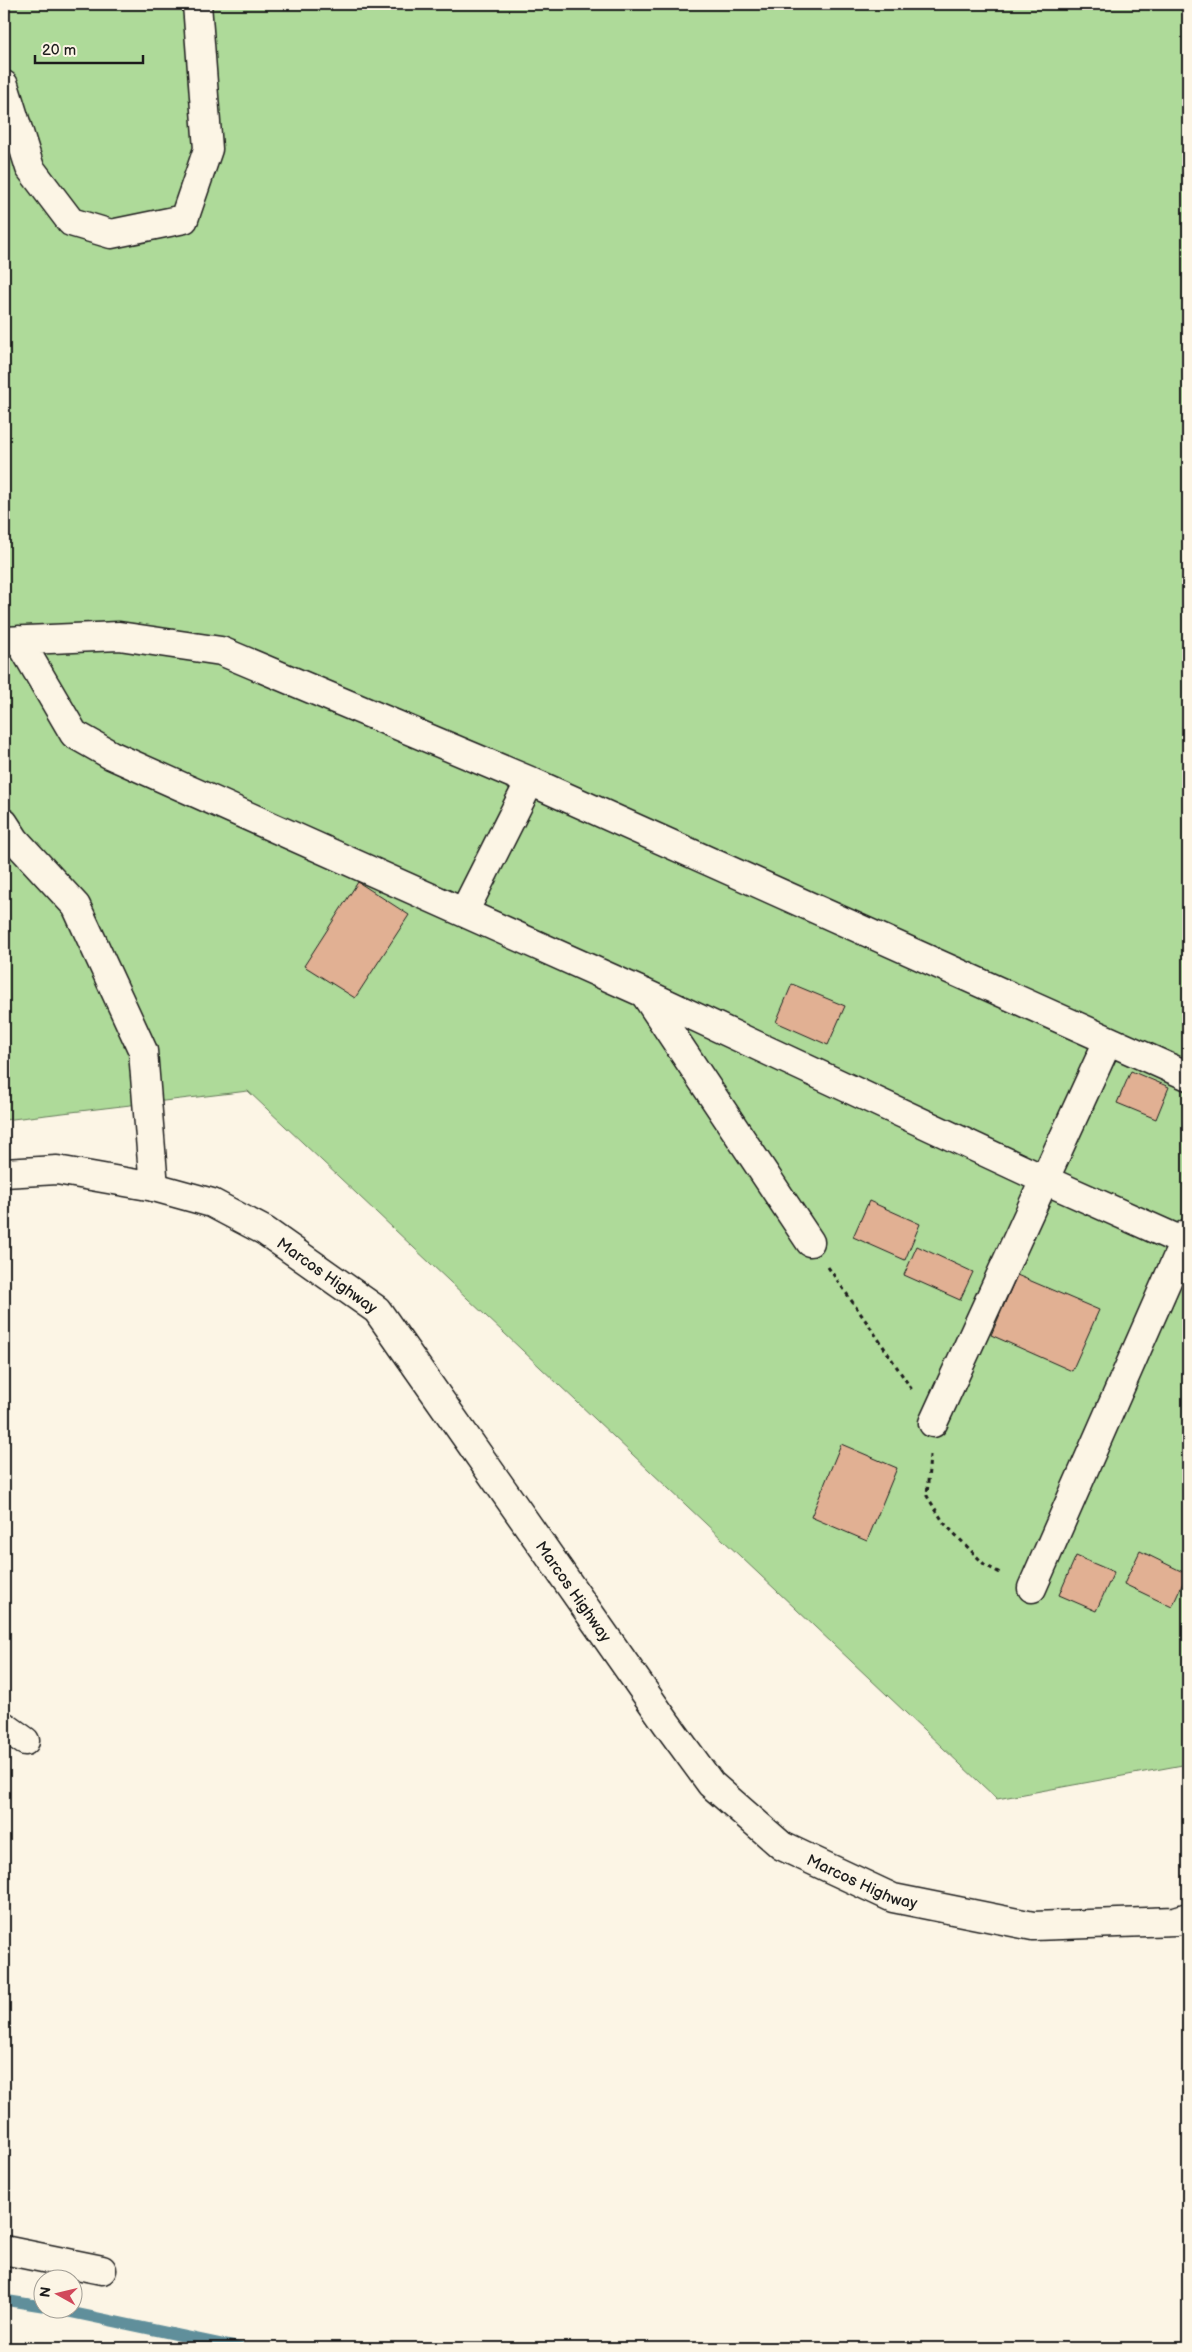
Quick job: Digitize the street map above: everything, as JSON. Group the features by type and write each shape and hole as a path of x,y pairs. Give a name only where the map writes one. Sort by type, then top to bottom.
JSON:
{"street":[{"path":"4,85 30,168 71,222 111,234 184,219 208,149 197,4"},
{"path":"12,640 119,636 220,651 530,781 1188,1076"},
{"path":"12,640 74,734 120,759 644,993 1045,1180 1186,1238 1032,1588"},
{"path":"464,912 530,781"},
{"path":"4,824 15,840 76,906 143,1051 154,1187"},
{"path":"644,993 810,1242"},
{"path":"933,1423 1108,1041"},
{"name":"Marcos Highway","path":"4,1173 57,1170 154,1187 212,1203 265,1230 377,1310 711,1784 782,1846 893,1898 1033,1926 1188,1918"},
{"path":"4,2250 102,2270"}],"green space":[{"path":"4,4 1188,4 1188,1764 997,1799 248,1091 4,1120"}],"building":[{"path":"358,882 409,915 355,998 304,966"},
{"path":"792,984 845,1006 828,1045 776,1022"},
{"path":"1131,1071 1169,1087 1156,1119 1117,1103"},
{"path":"869,1201 920,1224 905,1260 853,1237"},
{"path":"917,1246 973,1272 960,1300 904,1275"},
{"path":"1017,1275 1099,1310 1072,1371 991,1335"},
{"path":"841,1444 897,1468 867,1541 811,1517"},
{"path":"1140,1551 1187,1574 1172,1607 1124,1584"},
{"path":"1076,1556 1114,1572 1096,1611 1059,1595"}],"waterway":[{"path":"4,2300 32,2304"},
{"path":"82,2315 240,2348"}]}
